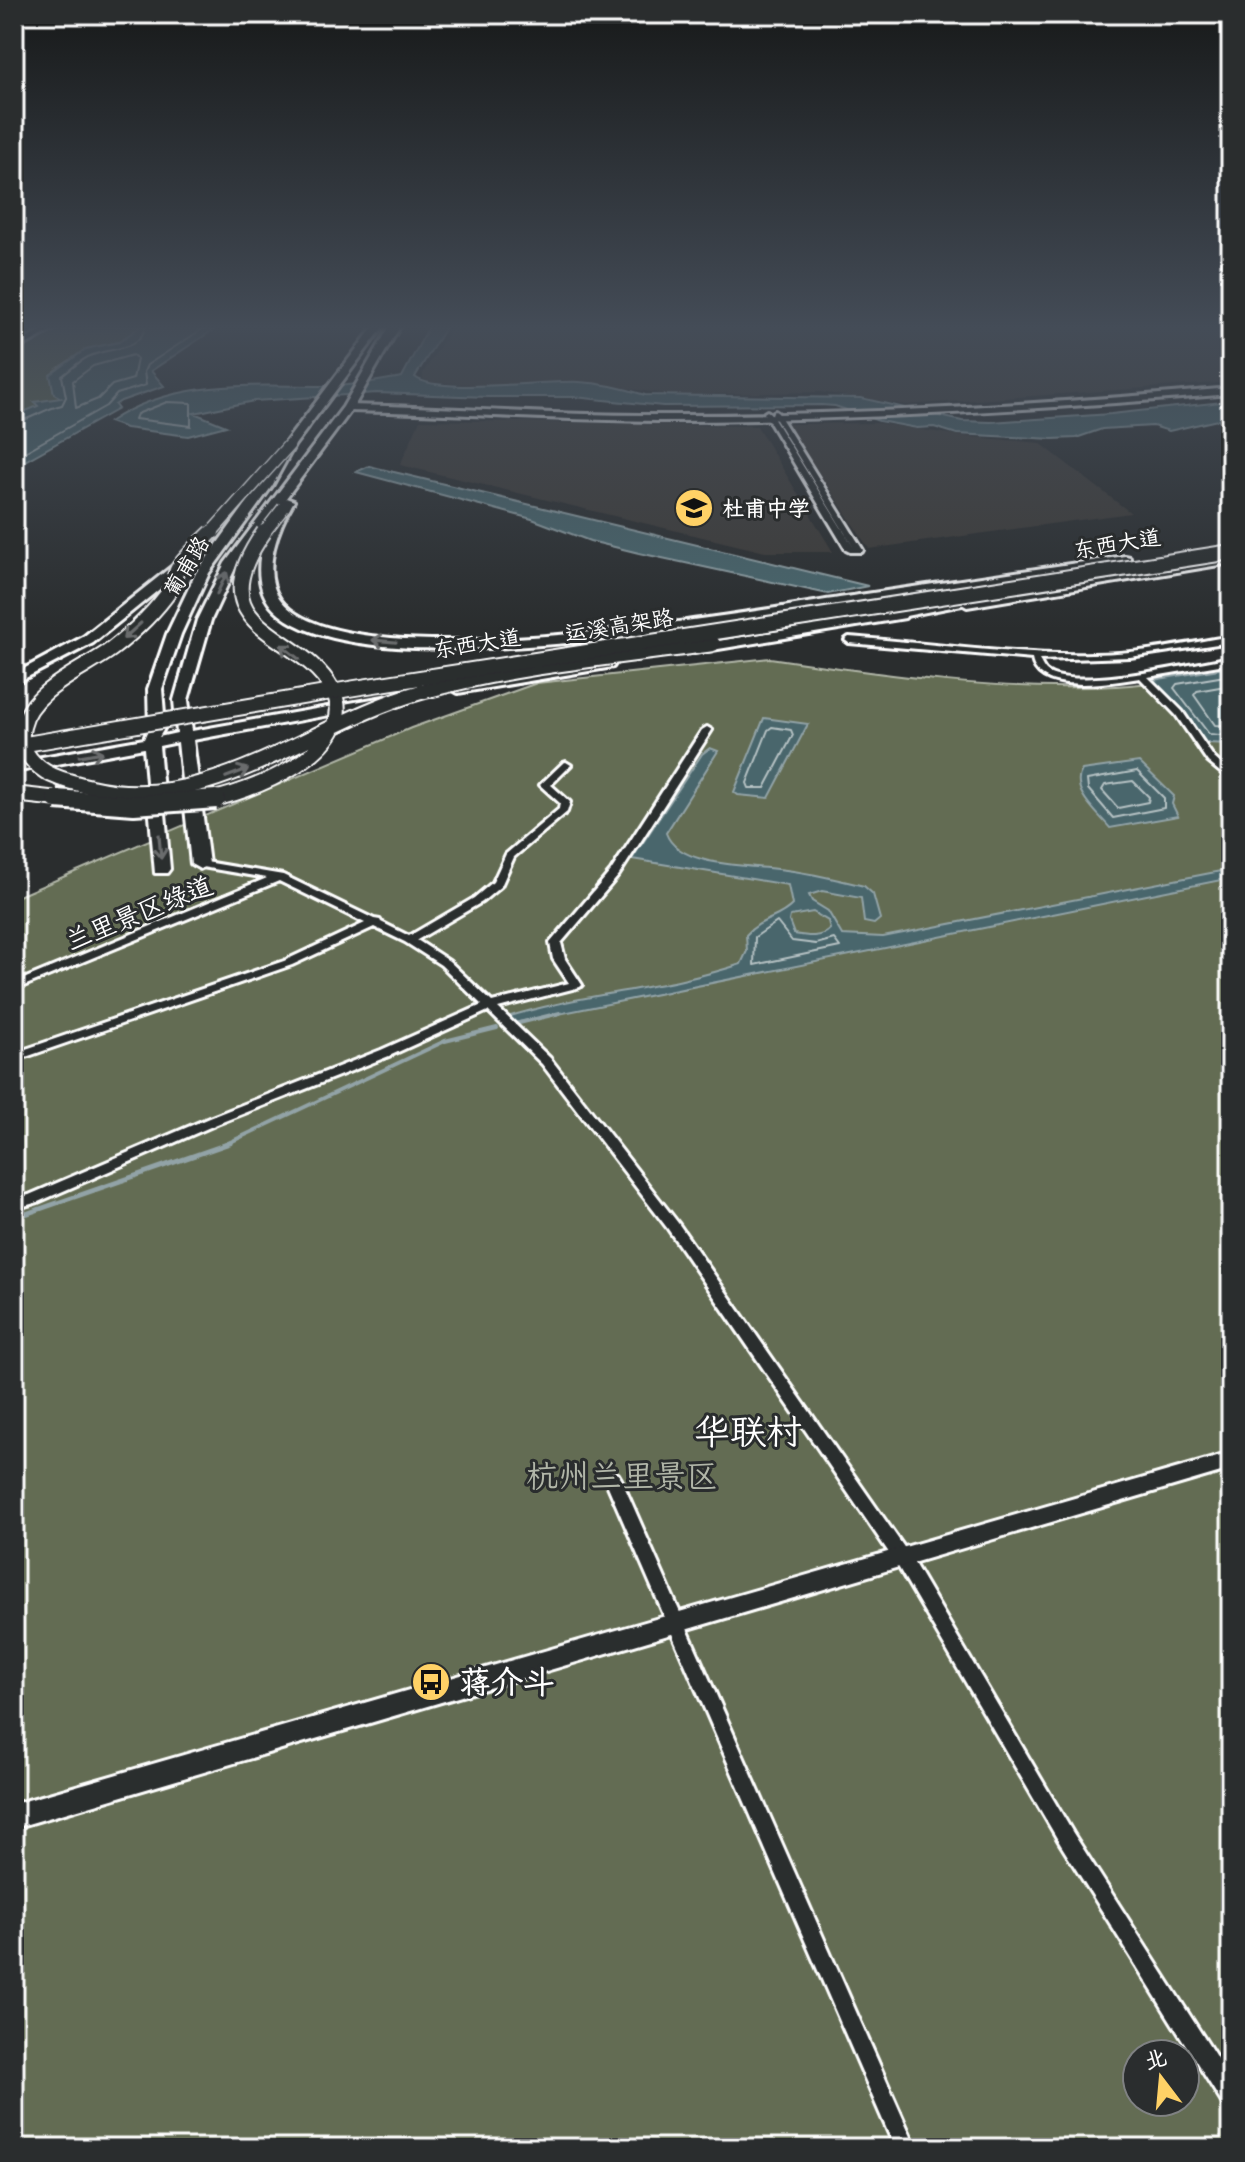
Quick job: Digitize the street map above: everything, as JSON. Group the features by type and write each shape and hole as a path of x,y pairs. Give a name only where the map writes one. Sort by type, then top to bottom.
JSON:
{"main road":[{"name":"葡甫路","path":"161,869 151,743 157,727 155,689 185,609 203,573 266,486 303,427"},
{"name":"葡甫路","path":"200,864 181,700 188,667 204,620 231,563 335,427"},
{"path":"14,794 122,805 192,804 270,780 300,763 328,738 338,718 338,705 331,686 256,621 246,604 241,586 244,568 264,533 335,427"},
{"path":"14,680 88,640 176,570 243,500 289,445"},
{"path":"284,507 267,549 267,586 281,609 320,629 366,640 436,644 530,641 658,629"},
{"name":"东西大道","path":"14,741 182,711 1231,547"},
{"name":"运溪高架路","path":"14,741 1231,547"},
{"path":"14,767 1231,559"},
{"path":"176,570 173,586 152,612 114,648 45,695 28,715 21,732 23,747 37,766 52,777 120,793 182,790 248,769 367,710 417,693 503,675 880,617 1131,564"},
{"path":"497,650 1131,564"}],"street":[{"path":"780,427 850,550 859,550 781,427"},
{"path":"849,640 919,643 1038,656 1109,656 1231,639"},
{"path":"1038,656 1035,660 1039,669 1047,676 1068,682 1141,675 1231,660"},
{"path":"1141,675 1179,713 1211,760 1231,778"},
{"path":"14,1204 33,1199 213,1121 385,1053 488,1007 576,985 559,959 555,943 615,873 707,730"},
{"path":"409,940 478,900 497,884 510,856 564,810 565,802 545,785 566,765"},
{"path":"200,864 279,877 409,940 445,963 546,1061 673,1226 902,1558 1067,1839 1231,2099"},
{"name":"兰里景区绿道","path":"14,987 279,877"},
{"path":"14,1057 288,963 376,922"},
{"path":"14,1816 1231,1461"},
{"path":"613,1479 906,2148"}],"shaded area":[{"name":"杜甫中学","path":"417,427 758,427 833,552 765,552 400,465"},
{"path":"789,427 903,427 1040,443 1131,513 869,549"}],"green space":[{"name":"杭州兰里景区","path":"770,658 899,676 1029,687 1116,686 1231,673 1231,2148 14,2148 14,898 411,728 537,683"}],"water":[{"path":"14,427 86,427 14,467"},
{"path":"123,427 223,427 188,436"},
{"path":"911,427 1138,427 1102,429 1076,438 1053,439 957,434 934,427"},
{"path":"1156,427 1187,427 1169,431"},
{"path":"369,466 868,586 828,594 639,553 590,541 532,519 356,472"},
{"path":"1231,667 1231,744 1205,743 1185,712 1153,680"},
{"path":"764,718 808,724 769,798 738,795 734,792"},
{"path":"710,748 718,751 666,833 673,844 684,852 715,862 800,872 864,886 873,894 880,919 874,924 864,922 861,898 822,891 809,895 812,901 828,911 842,935 883,937 1231,869 1231,878 514,1023 504,1018 682,980 741,964 747,951 746,935 792,905 788,885 632,859 702,754","holes":["813,912 828,921 830,929 813,936 794,934 789,921 790,916"]},
{"path":"1139,762 1174,796 1172,804 1178,816 1110,828 1082,794 1079,778 1082,770"}],"waterway":[{"path":"519,1023 560,1013"},
{"path":"224,1145 445,1041 497,1028"},
{"path":"14,1218 230,1143"}],"place":[{"name":"杜甫中学","path":"694,508"},
{"name":"蒋介斗","path":"431,1682"}],"district":[{"name":"华联村","path":"748,1431"}]}
